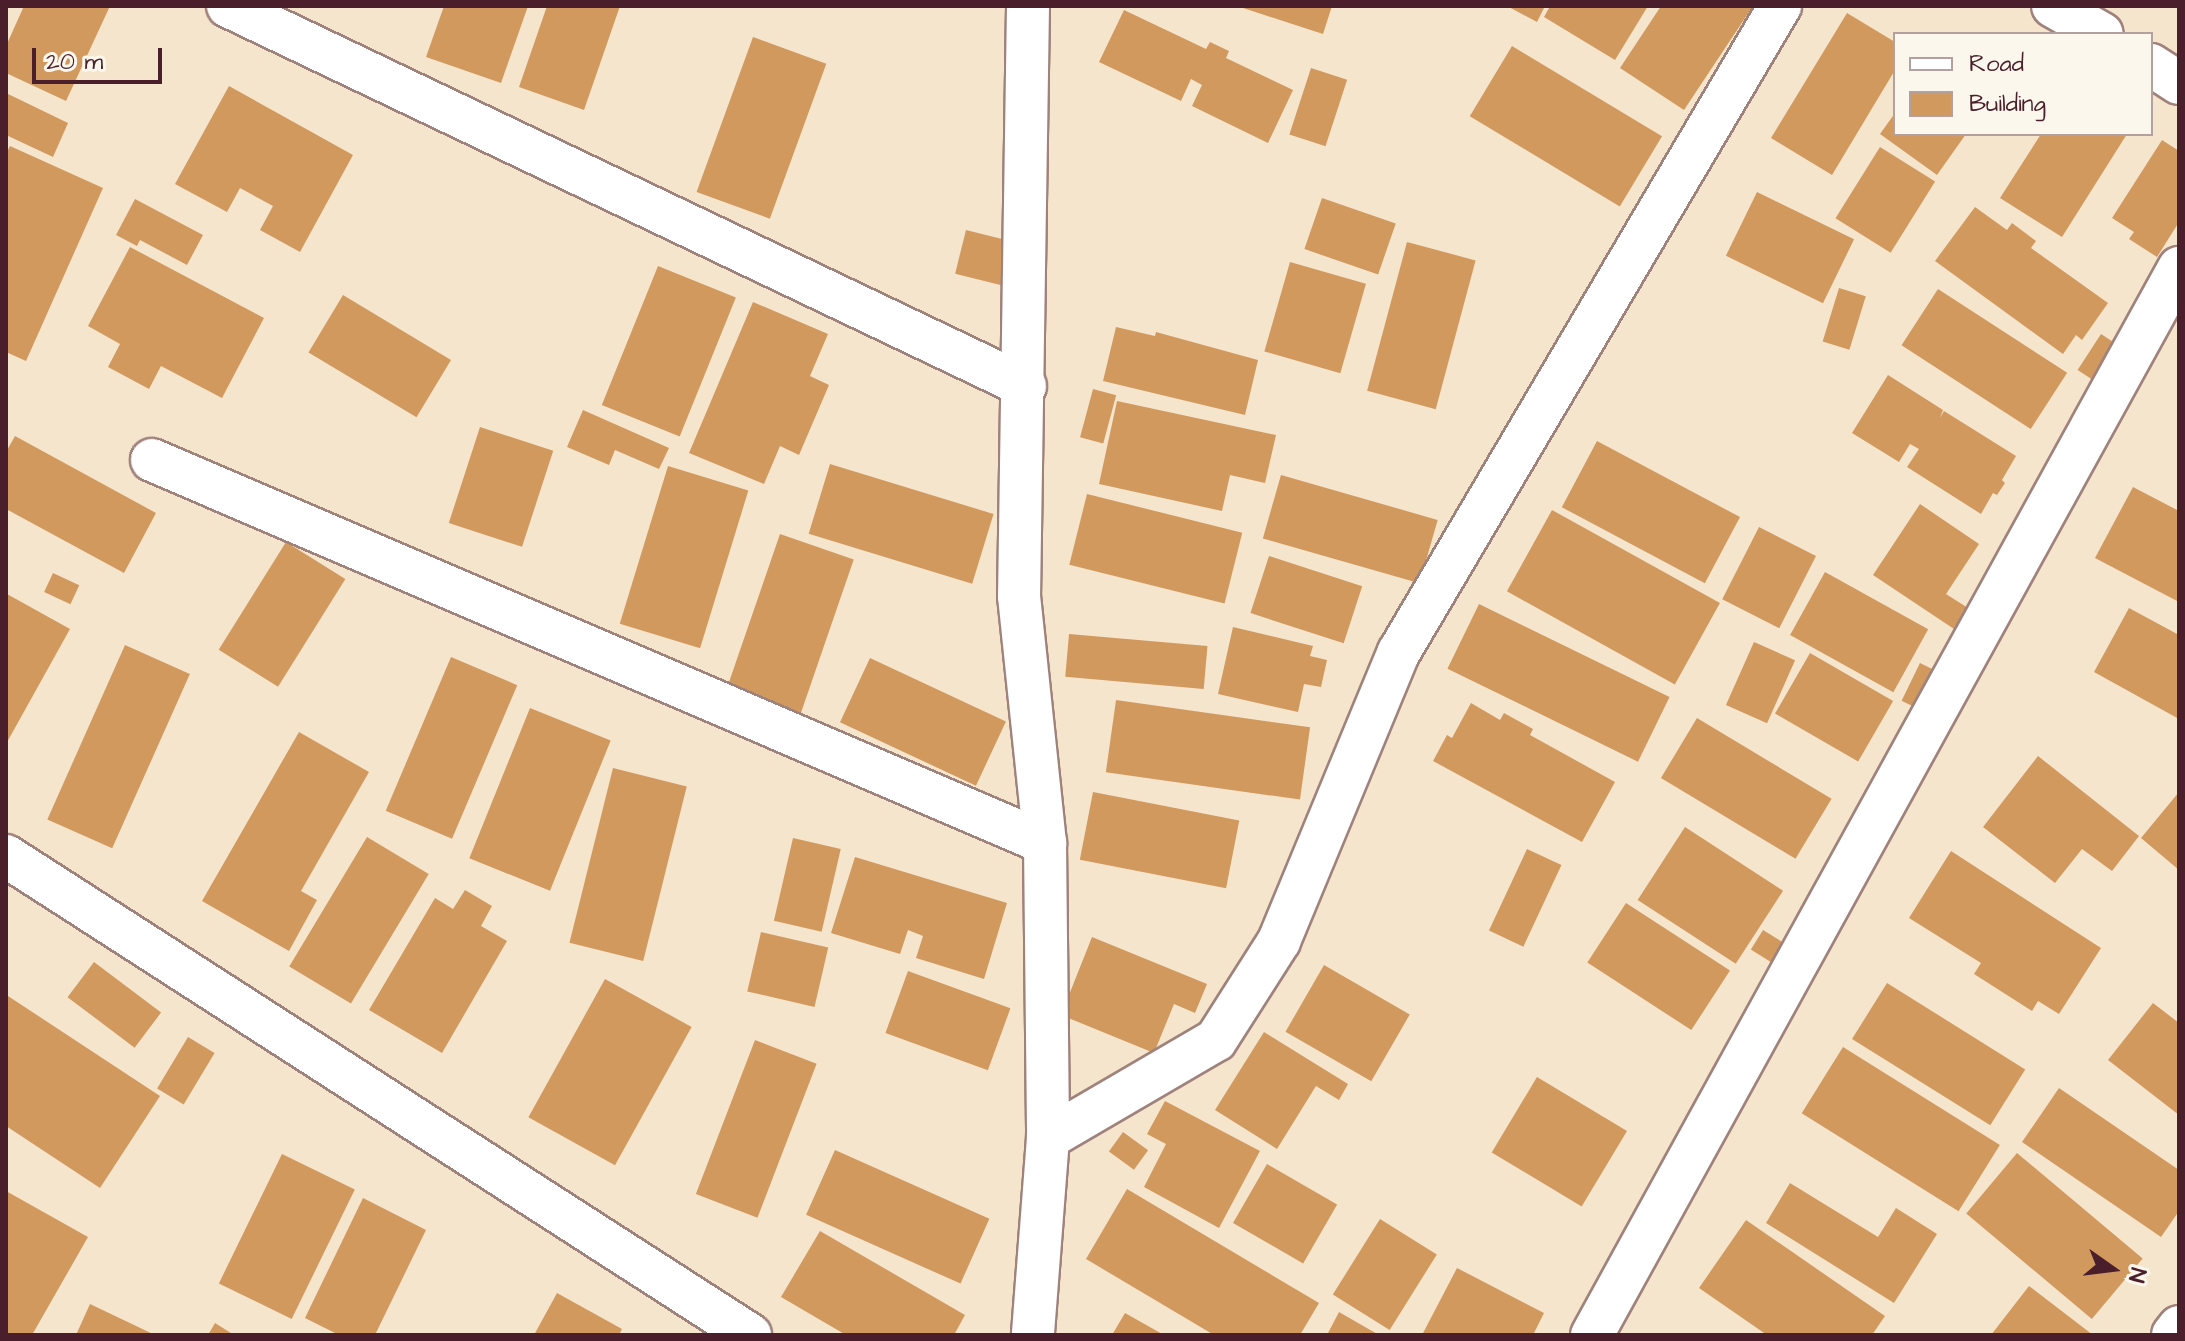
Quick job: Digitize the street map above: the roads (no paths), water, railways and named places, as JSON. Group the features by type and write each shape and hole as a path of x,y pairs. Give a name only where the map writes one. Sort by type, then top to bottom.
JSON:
{"street":[{"path":"228,6 1025,386"},
{"path":"1028,6 1025,386 1019,596 1045,843 1048,1138 1033,1335"},
{"path":"1048,1138 1216,1040 1279,941 1399,652 1780,6"},
{"path":"2053,6 2098,32"},
{"path":"2153,66 2179,83"},
{"path":"1592,1335 2179,268"},
{"path":"152,460 1045,843"},
{"path":"6,856 731,1330"},
{"path":"2173,1335 2179,1327"}]}
